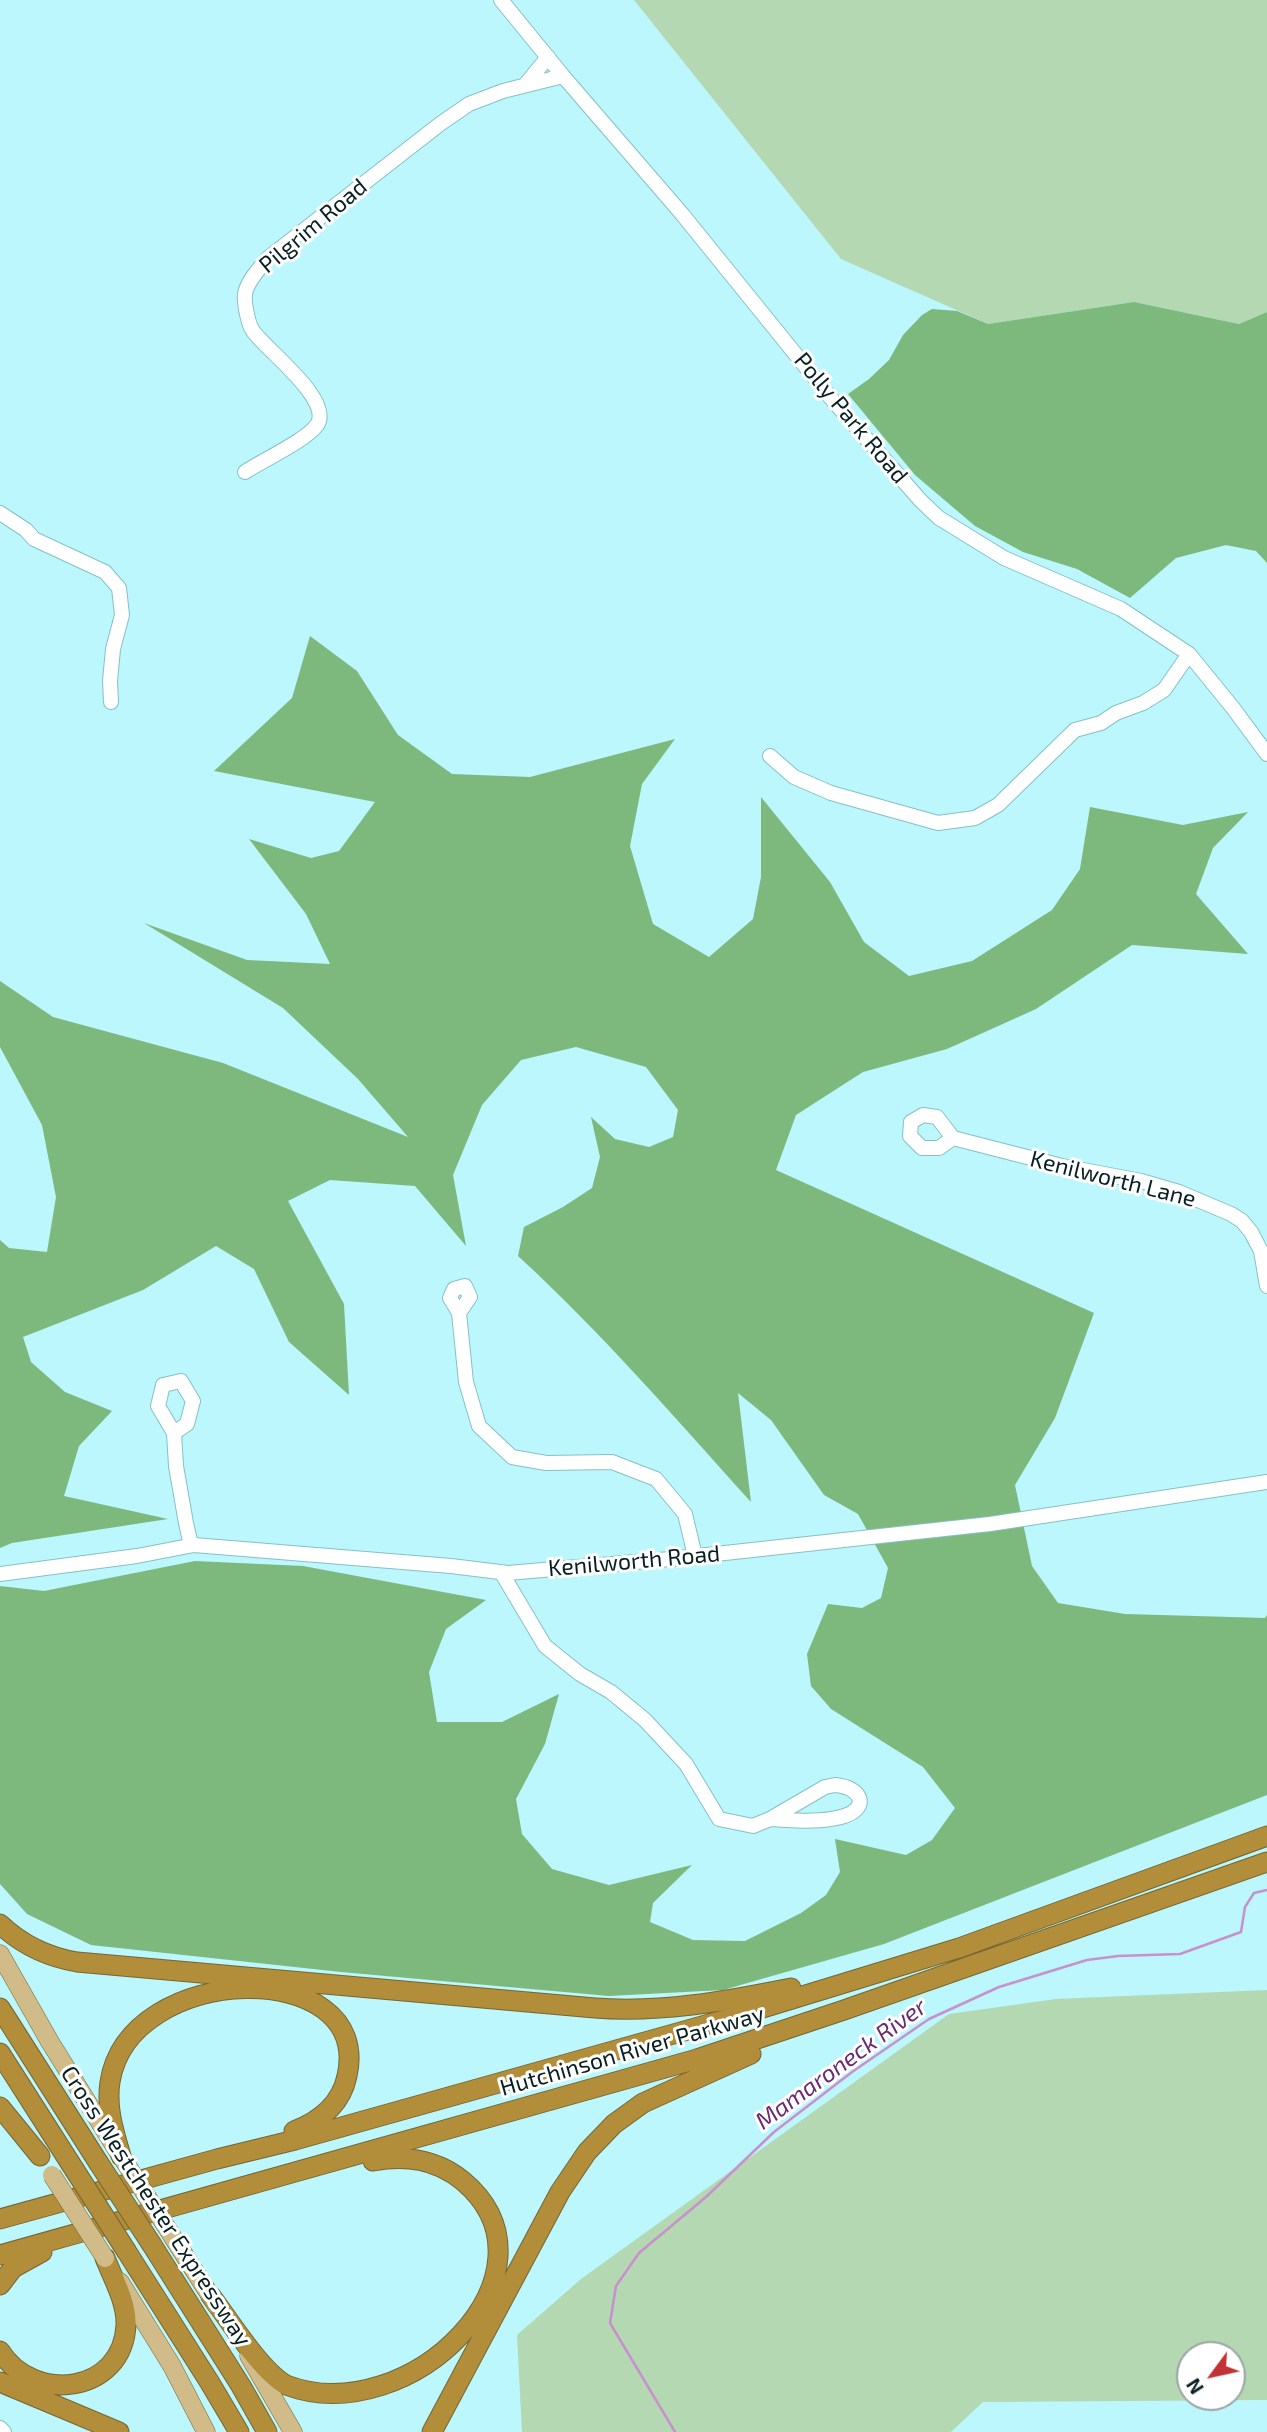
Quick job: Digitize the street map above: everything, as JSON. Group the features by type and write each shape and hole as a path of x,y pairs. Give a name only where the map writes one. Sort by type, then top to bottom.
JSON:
{"highway":[{"name":"Hutchinson River Parkway","path":"5,2217 600,2055 868,1976 975,1942 1267,1836"},
{"name":"Hutchinson River Parkway","path":"0,2255 688,2062 1267,1862"},
{"path":"0,1924 32,1947 77,1962 606,2009 648,2010 690,2006 868,1976"},
{"path":"121,2156 109,2110 110,2082 114,2065 123,2049 152,2017 190,1997 231,1990 282,1992 316,2003 337,2022 348,2047 348,2073 337,2101 308,2125 218,2159"},
{"path":"432,2432 560,2192 580,2160 607,2131 657,2095 876,1999"},
{"name":"Cross Westchester Expressway","path":"0,2008 241,2386 267,2432"},
{"path":"0,2053 210,2382 239,2432"},
{"path":"0,2107 40,2156"},
{"path":"211,2296 275,2377 302,2392 341,2401 382,2398 417,2383 454,2350 484,2309 497,2272 495,2231 481,2202 471,2189 453,2174 425,2161 400,2157 279,2177"},
{"path":"0,2285 13,2268 23,2261 100,2226"},
{"path":"0,2351 22,2375 47,2385 76,2384 103,2370 119,2349 126,2325 123,2304 105,2258"},
{"path":"0,2382 118,2432"}],"main road":[{"path":"0,1954 59,2058 211,2296 293,2432"},
{"path":"0,2095 172,2366 206,2432"}],"street":[{"name":"Polly Park Road","path":"501,0 682,214 835,403 939,518 1004,558 1121,609 1189,654 1267,754"},
{"path":"524,86 548,57"},
{"name":"Pilgrim Road","path":"244,471 303,437 318,424 319,417 317,404 302,382 251,328 245,295 253,276 268,258 469,104 563,76"},
{"path":"0,513 26,530 34,539 105,572 119,588 122,615 113,649 111,702"},
{"path":"770,756 794,777 831,793 938,823 975,818 998,805 1075,730 1101,723 1164,690 1189,654"},
{"name":"Kenilworth Lane","path":"953,1139 1062,1166 1141,1181 1211,1204 1242,1222 1251,1232 1261,1251 1267,1286"},
{"path":"459,1312 466,1382 479,1426 512,1457 545,1463 612,1462 656,1479 685,1514 695,1556"},
{"path":"174,1433 182,1500 190,1541 194,1545"},
{"name":"Kenilworth Road","path":"0,1574 137,1556 194,1545 501,1572 695,1556 990,1524 1267,1482"},
{"path":"501,1572 545,1646 580,1674 611,1692 645,1720 686,1764 719,1819 753,1826 835,1784 848,1786 855,1790 859,1797 860,1806 841,1817 811,1821 770,1819"},
{"path":"0,2428 4,2432"}],"green space":[{"path":"634,0 1267,0 1267,312 1239,324 1134,302 988,324 841,259"},
{"path":"1134,302 1239,324 1267,312 1267,563 1256,551 1226,545 1176,558 1130,598 1077,569 1023,552 975,526 915,475 848,394 889,360 903,335 922,315 932,309 957,311 988,324"},
{"path":"310,636 357,671 398,735 452,774 530,777 675,739 642,784 630,846 653,924 709,957 753,919 761,877 761,797 830,882 864,942 909,976 972,961 1052,910 1080,869 1090,807 1183,825 1248,812 1213,848 1196,894 1248,954 1132,945 1036,1009 947,1049 863,1072 796,1115 776,1170 1094,1313 1055,1418 1015,1485 1032,1566 1058,1603 1125,1614 1265,1618 1267,1615 1267,1795 884,1944 723,1990 609,1996 341,1972 91,1945 27,1914 0,1884 0,1586 44,1591 195,1561 303,1566 486,1600 446,1629 429,1672 437,1722 502,1722 559,1694 545,1744 516,1799 522,1834 552,1869 609,1885 692,1865 653,1903 650,1922 693,1940 745,1941 801,1913 826,1895 840,1872 835,1839 906,1855 932,1840 955,1808 923,1767 831,1709 811,1686 807,1654 828,1604 862,1608 881,1598 888,1568 858,1514 824,1495 771,1420 738,1393 751,1502 608,1345 518,1256 524,1227 592,1188 600,1157 591,1117 615,1139 649,1147 673,1137 678,1110 646,1067 576,1047 521,1060 482,1105 453,1175 466,1246 415,1186 330,1180 288,1201 344,1304 349,1395 289,1342 254,1269 216,1246 143,1290 23,1337 31,1362 65,1392 112,1411 79,1446 64,1496 168,1519 12,1543 0,1548 0,1240 9,1248 47,1252 56,1197 42,1125 0,1047 0,981 53,1017 223,1063 408,1137 358,1079 283,1008 144,923 247,960 330,964 306,914 249,839 311,858 339,851 375,802 214,771 292,698"},
{"path":"1267,1990 1267,2400 1246,2400 1246,2341 1176,2341 1176,2401 983,2402 951,2432 522,2432 517,2335 581,2279 949,2014 1056,1999"}],"waterway":[{"name":"Mamaroneck River","path":"675,2432 610,2323 616,2286 639,2253 706,2197 774,2132 852,2072 929,2019 999,1987 1087,1960 1180,1954 1241,1932 1245,1907 1254,1893 1267,1890"}]}
